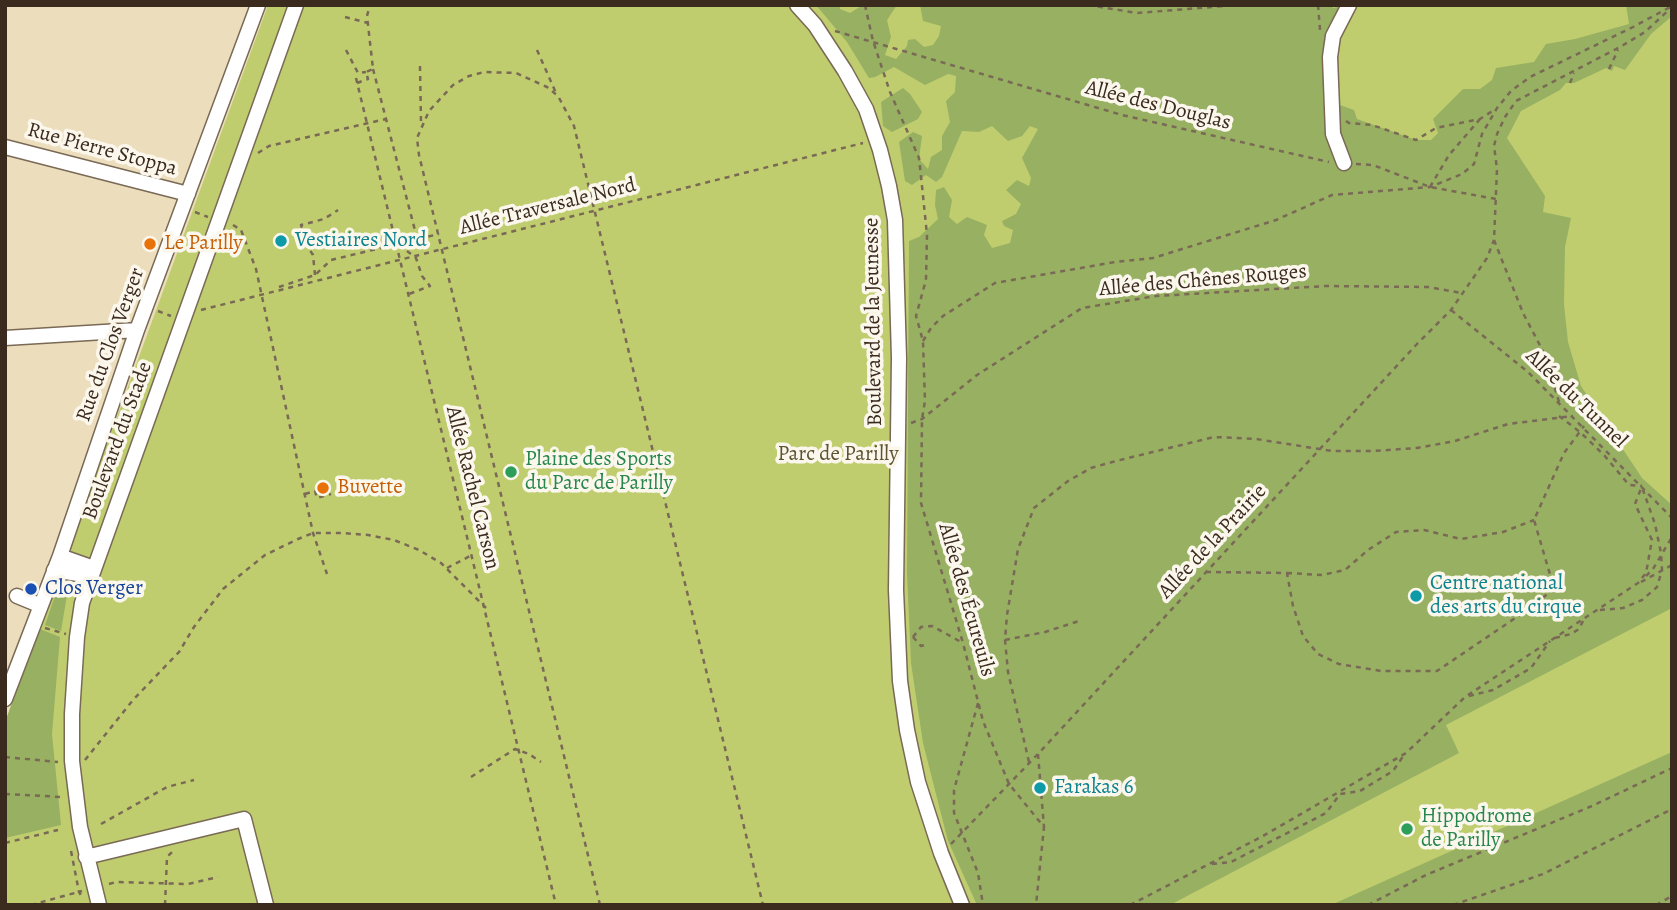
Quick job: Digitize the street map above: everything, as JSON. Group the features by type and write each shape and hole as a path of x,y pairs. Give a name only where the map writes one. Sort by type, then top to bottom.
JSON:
{"street":[{"name":"Rue du Clos Verger","path":"5,699 60,556 137,330 258,5"},
{"name":"Boulevard du Stade","path":"99,905 86,890 86,857 72,761 76,637 82,603 179,315 296,5"},
{"name":"Boulevard de la Jeunesse","path":"797,5 815,25 866,109 889,186 895,220 899,358 898,638 902,693 912,756 941,853 962,905"},
{"path":"1344,163 1333,134 1330,57 1334,36 1349,5"},
{"name":"Rue Pierre Stoppa","path":"5,146 188,194"},
{"path":"5,338 137,330"},
{"path":"60,556 92,573"},
{"path":"54,570 92,573"},
{"path":"17,596 39,605"},
{"path":"86,857 244,819 266,905"}],"path":[{"path":"370,5 368,23 373,69 417,240"},
{"name":"Allée des Écureuils","path":"865,5 873,41 890,92 919,158 928,236 926,280 916,316 923,341 925,401 922,419 922,503 983,721 1009,784 1044,827"},
{"path":"1088,5 1137,13 1237,5"},
{"path":"1559,402 1545,355 1523,313 1494,240 1497,169 1494,146 1505,117 1516,101 1645,32 1672,6"},
{"path":"923,341 943,316 995,283 1153,258 1276,220 1332,195 1430,187 1462,174 1474,164 1482,134 1497,108 1511,91 1530,77 1561,64 1672,6"},
{"path":"345,17 368,23"},
{"name":"Allée des Douglas","path":"815,25 1122,116 1321,161 1373,165 1430,187 1496,200"},
{"path":"1608,69 1620,47"},
{"path":"346,50 358,73 373,69"},
{"path":"537,50 574,126 763,905"},
{"path":"420,66 419,155 600,905"},
{"path":"1570,83 1574,71"},
{"path":"357,83 368,79 366,72"},
{"path":"421,125 441,96 453,85 469,76 484,72 516,73 540,83 558,96"},
{"name":"Allée Rachel Carson","path":"356,78 556,905"},
{"path":"1333,108 1349,123 1372,124 1416,140 1436,128 1480,119"},
{"path":"1430,187 1449,155 1480,119 1497,108"},
{"path":"254,160 260,150 269,146 386,119"},
{"name":"Allée Traversale Nord","path":"179,315 850,148 876,139"},
{"path":"315,275 313,255 306,244 301,225 324,219 338,209"},
{"path":"192,212 208,217"},
{"path":"230,224 241,230 256,269 313,533 327,574"},
{"path":"262,293 315,275 331,260 439,234"},
{"name":"Allée de la Prairie","path":"941,853 1038,754 1451,310 1487,258 1494,240"},
{"path":"398,244 416,258 422,276 430,286 409,294"},
{"name":"Allée des Chênes Rouges","path":"898,426 922,419 977,375 1082,308 1156,296 1326,286 1428,287 1462,293"},
{"path":"155,309 179,315"},
{"name":"Allée du Tunnel","path":"1451,310 1528,372 1672,517"},
{"path":"1559,416 1604,455 1629,485 1642,486"},
{"path":"1029,762 1015,708 1005,640 1017,549 1034,508 1068,481 1091,468 1214,438 1256,439 1332,451 1373,451 1417,448 1455,441 1508,424 1573,416"},
{"path":"1287,573 1293,606 1303,636 1318,654 1339,664 1381,671 1437,671 1536,604 1554,588 1534,520 1564,453 1584,426"},
{"path":"1597,610 1623,608 1642,600 1657,587 1662,570 1661,553 1656,524 1642,486"},
{"path":"1638,583 1646,573 1652,540 1635,504 1642,486"},
{"path":"305,494 315,491 317,498 331,494"},
{"path":"1206,572 1322,575 1345,570 1368,550 1396,532 1424,530 1461,539 1503,532 1534,520"},
{"path":"5,757 87,760 133,700 179,652 223,589 265,555 313,533 368,535 394,540 419,550 447,568 486,608"},
{"path":"1638,583 1653,569 1672,537"},
{"path":"447,568 472,555"},
{"path":"1130,905 1340,794 1406,753 1465,697 1638,583 1672,565"},
{"path":"469,591 479,584"},
{"path":"1005,640 1045,632 1079,621"},
{"path":"32,624 76,637"},
{"path":"914,637 921,627 932,626 963,642"},
{"path":"898,638 914,637"},
{"path":"914,637 921,646 925,645"},
{"path":"1465,697 1493,690 1531,668 1552,638"},
{"path":"978,701 954,790 954,813 978,873 983,905"},
{"path":"471,777 515,749 541,762"},
{"path":"1209,864 1231,862 1326,813 1340,794 1360,791 1394,771 1406,753"},
{"path":"1037,905 1044,827 1038,754"},
{"path":"1368,905 1426,876 1592,806 1672,768"},
{"path":"563,780 569,778"},
{"path":"101,824 167,787 194,780"},
{"path":"5,794 62,797 63,807"},
{"path":"1453,905 1543,874 1672,809"},
{"path":"5,843 58,830"},
{"path":"165,905 167,857 191,832"},
{"path":"69,842 86,890 85,905"},
{"path":"31,905 116,882 188,884 218,877"},
{"path":"1656,905 1672,896"}],"green space":[{"name":"Parc de Parilly","path":"268,5 1672,5 1672,905 5,905 5,722"},
{"path":"816,5 840,5 840,9 850,13 863,5 897,5 887,20 891,37 885,55 896,59 907,46 908,40 915,39 924,47 933,45 939,36 941,26 923,21 920,5 1332,5 1333,8 1338,7 1336,26 1325,32 1329,101 1354,110 1357,119 1416,140 1431,140 1438,133 1433,119 1463,89 1480,89 1492,80 1496,68 1534,62 1546,44 1629,24 1626,5 1672,5 1672,16 1651,34 1625,70 1614,66 1612,71 1606,68 1574,83 1566,83 1560,90 1521,111 1507,138 1545,196 1543,212 1571,218 1565,247 1564,304 1568,342 1581,386 1642,478 1672,505 1672,608 1446,725 1459,753 1170,905 977,905 948,841 923,743 911,663 907,573 909,241 919,237 938,219 936,190 944,187 952,200 949,217 957,224 967,217 987,225 984,235 992,248 1010,243 1013,230 1004,226 1002,221 1016,214 1021,204 1006,190 1017,180 1029,186 1031,178 1022,158 1038,129 1030,126 1022,136 1008,141 992,126 979,132 962,131 942,177 936,182 926,175 912,185 905,181 899,142 913,132 922,136 919,159 928,169 931,157 942,150 942,136 950,122 946,101 955,92 956,76 948,74 925,85 894,67 869,78 847,42"},
{"path":"903,88 922,112 918,119 892,132 883,126 881,102"},
{"path":"69,579 78,581 79,584 69,583 61,631 45,625 57,590 54,589"},
{"path":"40,629 60,637 52,734 61,825 5,838 5,722"},
{"path":"1672,752 1672,905 1331,905"}],"place":[{"name":"Vestiaires Nord","path":"281,241"},
{"name":"Le Parilly","path":"150,244"},
{"name":"Plaine des Sports du Parc de Parilly","path":"511,472"},
{"name":"Buvette","path":"323,488"},
{"name":"Clos Verger","path":"31,589"},
{"name":"Centre national des arts du cirque","path":"1416,596"},
{"name":"Farakas 6","path":"1040,788"},
{"name":"Hippodrome de Parilly","path":"1407,829"}]}
